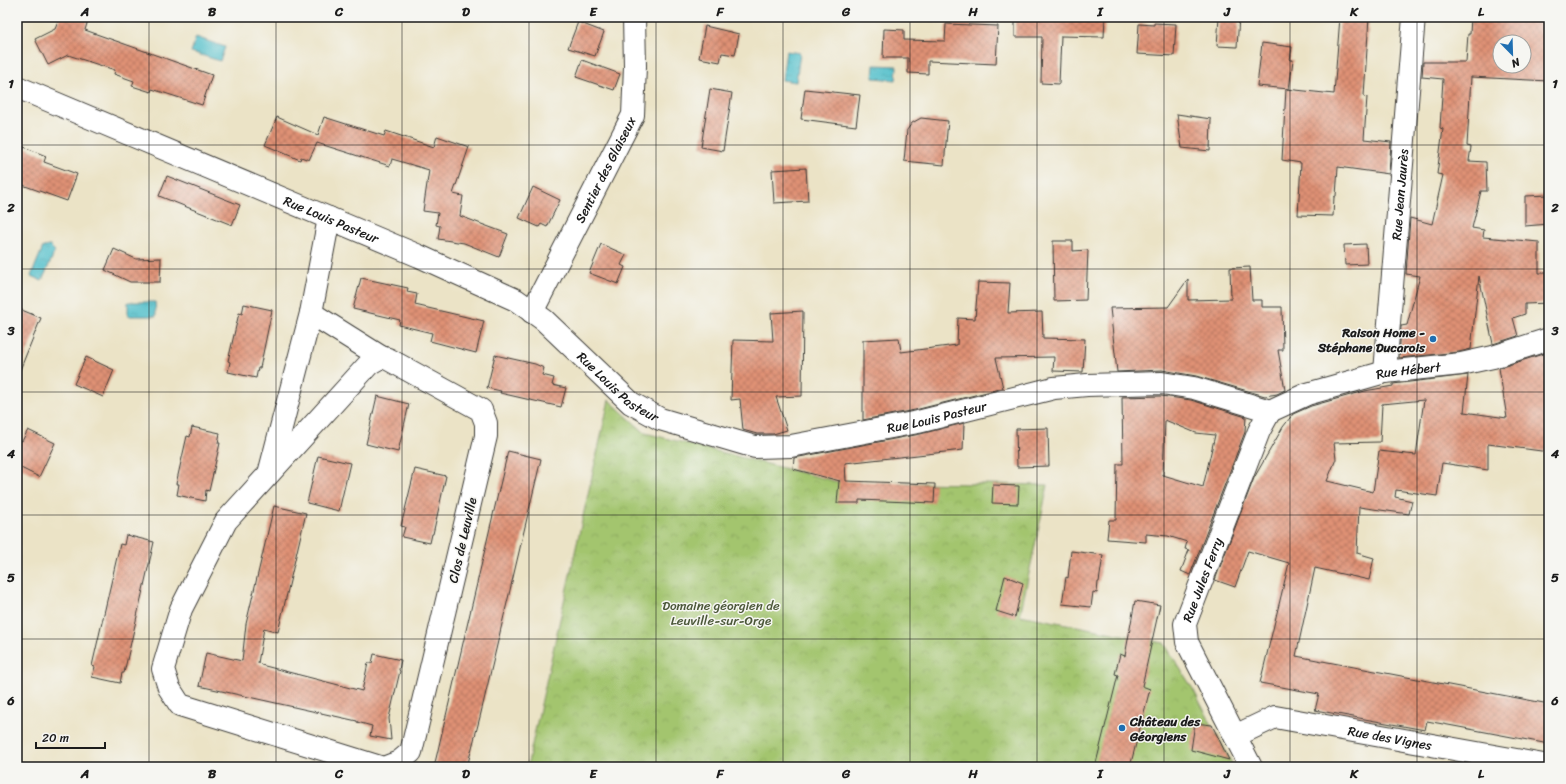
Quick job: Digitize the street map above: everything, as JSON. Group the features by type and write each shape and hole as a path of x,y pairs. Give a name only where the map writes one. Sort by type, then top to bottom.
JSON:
{"street":[{"name":"Sentier des Glaiseux","path":"532,312 633,115 635,66 634,17"},
{"name":"Rue Jean Jaurès","path":"1385,372 1414,17"},
{"name":"Rue Louis Pasteur","path":"17,87 419,256 516,300 544,320 631,403 660,419 755,447 791,446 918,422 1054,388 1087,385 1162,383 1194,388 1270,411"},
{"path":"269,474 311,313 329,218"},
{"name":"Clos de Leuville","path":"311,313 381,358 388,359 481,410 486,423 486,436 411,752 399,762 386,767"},
{"name":"Rue Hébert","path":"1270,411 1307,394 1385,372 1461,364 1494,357 1549,339"},
{"path":"380,767 180,705 174,697 165,678 163,668 181,609 226,521 369,364 381,358"},
{"name":"Rue Jules Ferry","path":"1251,767 1187,642 1185,624 1260,431 1270,411"},
{"name":"Rue des Vignes","path":"1235,736 1275,717 1549,766"}],"green space":[{"name":"Domaine géorgien de Leuville-sur-Orge","path":"609,400 645,433 838,482 1048,485 1020,615 1164,643 1193,689 1234,767 527,767"}],"water":[{"path":"196,37 225,47 220,61 191,52"},
{"path":"786,51 800,53 796,82 782,80"},
{"path":"874,65 897,66 896,80 873,78"},
{"path":"48,246 55,251 42,281 31,276 43,247"},
{"path":"128,302 155,302 156,316 128,316"}],"building":[{"path":"60,17 89,17 85,30 212,75 202,105 152,89 151,92 132,86 134,81 114,74 115,70 68,55 48,65 35,39 55,29"},
{"path":"1015,17 1105,17 1104,37 1061,36 1059,84 1041,83 1042,37 1015,37"},
{"path":"1219,17 1239,17 1237,47 1217,46"},
{"path":"1340,17 1369,17 1364,96 1367,97 1364,139 1391,142 1389,174 1338,167 1333,216 1298,215 1301,163 1282,160 1286,89 1334,94"},
{"path":"1471,17 1549,17 1549,81 1471,77 1467,146 1471,147 1469,161 1486,162 1487,191 1481,191 1472,228 1484,230 1483,237 1539,242 1539,273 1549,273 1549,303 1525,304 1525,314 1513,318 1518,336 1493,344 1479,276 1471,349 1459,352 1399,358 1401,326 1407,325 1420,276 1406,274 1410,218 1432,224 1443,175 1437,174 1443,129 1440,128 1443,79 1422,77 1423,62 1466,62 1468,34 1470,34"},
{"path":"578,22 604,32 595,56 568,48"},
{"path":"1154,23 1176,24 1174,56 1137,54 1139,24 1154,25"},
{"path":"946,24 998,26 996,64 928,61 928,74 908,73 908,58 883,58 884,29 904,30 904,40 945,41"},
{"path":"705,26 739,34 735,55 722,53 720,62 699,58"},
{"path":"1262,43 1292,47 1290,60 1293,60 1289,89 1257,86"},
{"path":"582,60 620,74 614,90 576,77"},
{"path":"710,89 732,93 723,151 701,147"},
{"path":"805,89 860,95 856,126 801,119"},
{"path":"1177,114 1211,119 1210,151 1182,148"},
{"path":"277,117 318,135 324,117 384,136 386,131 434,147 437,136 469,147 453,194 463,196 460,216 508,234 499,257 464,243 438,239 440,226 436,225 438,213 423,211 429,170 392,159 390,166 317,143 309,160 301,157 300,160 265,145"},
{"path":"921,118 948,121 944,165 904,161 907,130 912,123"},
{"path":"24,147 46,156 44,162 77,174 67,201 17,183 17,163"},
{"path":"806,168 808,201 774,203 772,170"},
{"path":"167,176 240,205 232,225 159,196"},
{"path":"533,187 560,200 547,227 541,224 539,227 519,218"},
{"path":"1549,195 1549,224 1525,226 1525,196"},
{"path":"1053,241 1073,241 1073,251 1088,250 1086,300 1054,301"},
{"path":"601,244 626,255 621,265 625,267 618,284 589,273"},
{"path":"1366,244 1367,264 1345,265 1344,245"},
{"path":"114,249 136,259 161,258 160,282 130,282 105,270"},
{"path":"1250,267 1252,300 1262,300 1262,307 1282,307 1283,350 1278,350 1285,390 1277,394 1265,396 1196,376 1162,370 1117,372 1110,308 1168,307 1188,279 1188,300 1231,299 1230,268"},
{"path":"361,278 408,288 407,292 417,294 415,305 484,321 476,353 430,341 432,333 399,325 400,320 353,309"},
{"path":"978,282 1010,283 1008,313 1042,312 1043,338 1085,339 1083,372 1053,371 1054,357 996,358 1003,388 915,410 863,420 863,340 899,338 901,352 957,345 958,318 975,319"},
{"path":"244,304 272,310 260,368 258,368 256,378 228,372 230,362 228,361 239,313 242,314"},
{"path":"17,308 41,318 18,375 17,375"},
{"path":"803,311 802,396 776,397 787,430 773,434 757,434 743,430 740,399 731,400 733,340 773,341 771,313"},
{"path":"1549,352 1549,452 1488,444 1488,470 1442,463 1437,496 1396,490 1395,497 1412,501 1409,514 1359,507 1357,553 1374,558 1369,580 1315,568 1296,656 1549,704 1549,744 1427,721 1425,730 1315,710 1319,694 1260,683 1289,563 1248,551 1235,587 1215,580 1254,478 1283,427 1293,414 1311,406 1365,391 1393,386 1393,384 1468,375 1464,412 1507,418 1499,368","holes":["1424,400 1416,455 1379,451 1373,492 1327,481 1336,459 1334,443 1380,442 1382,404"]},
{"path":"495,355 535,364 544,368 542,375 554,378 552,385 566,388 561,407 500,393 501,391 487,388"},
{"path":"86,357 114,370 103,397 74,384"},
{"path":"377,396 409,404 398,452 366,444"},
{"path":"1161,396 1191,400 1246,417 1245,432 1190,575 1181,571 1189,550 1185,549 1187,542 1168,536 1146,534 1146,542 1107,539 1109,520 1116,520 1117,464 1123,464 1122,397","holes":["1165,420 1196,433 1215,435 1203,487 1163,475"]},
{"path":"964,423 963,450 845,463 846,481 935,484 934,503 859,500 859,503 837,503 840,481 793,469 794,458 920,434"},
{"path":"192,427 220,433 218,443 220,443 209,491 206,490 205,501 177,495 179,484 176,484 187,436 190,437"},
{"path":"1048,428 1049,466 1017,467 1016,429"},
{"path":"28,430 55,443 39,477 17,466 17,439 22,441"},
{"path":"508,451 541,459 467,767 434,767"},
{"path":"318,456 350,463 339,511 307,503"},
{"path":"415,469 446,476 430,543 402,537 405,527 401,526"},
{"path":"993,485 1019,486 1018,504 992,503"},
{"path":"274,506 306,513 278,632 264,628 258,663 362,691 368,663 372,663 374,654 401,660 400,671 389,718 391,740 370,736 372,726 357,721 199,686 206,653 242,661 246,624"},
{"path":"126,535 154,542 124,673 122,673 120,683 92,677 95,667 92,666 120,544 124,545"},
{"path":"1071,551 1103,555 1097,593 1093,592 1091,607 1062,604 1066,577 1068,578"},
{"path":"1005,576 1023,583 1015,617 996,611"},
{"name":"Château des Géorgiens","path":"1135,601 1160,605 1142,686 1150,689 1130,767 1095,767 1118,675 1115,674 1120,654 1125,656"},
{"path":"1195,723 1212,725 1229,760 1191,750"}],"place":[{"name":"Raison Home - Stéphane Ducarois","path":"1433,339"},
{"name":"Château des Géorgiens","path":"1122,728"}]}
